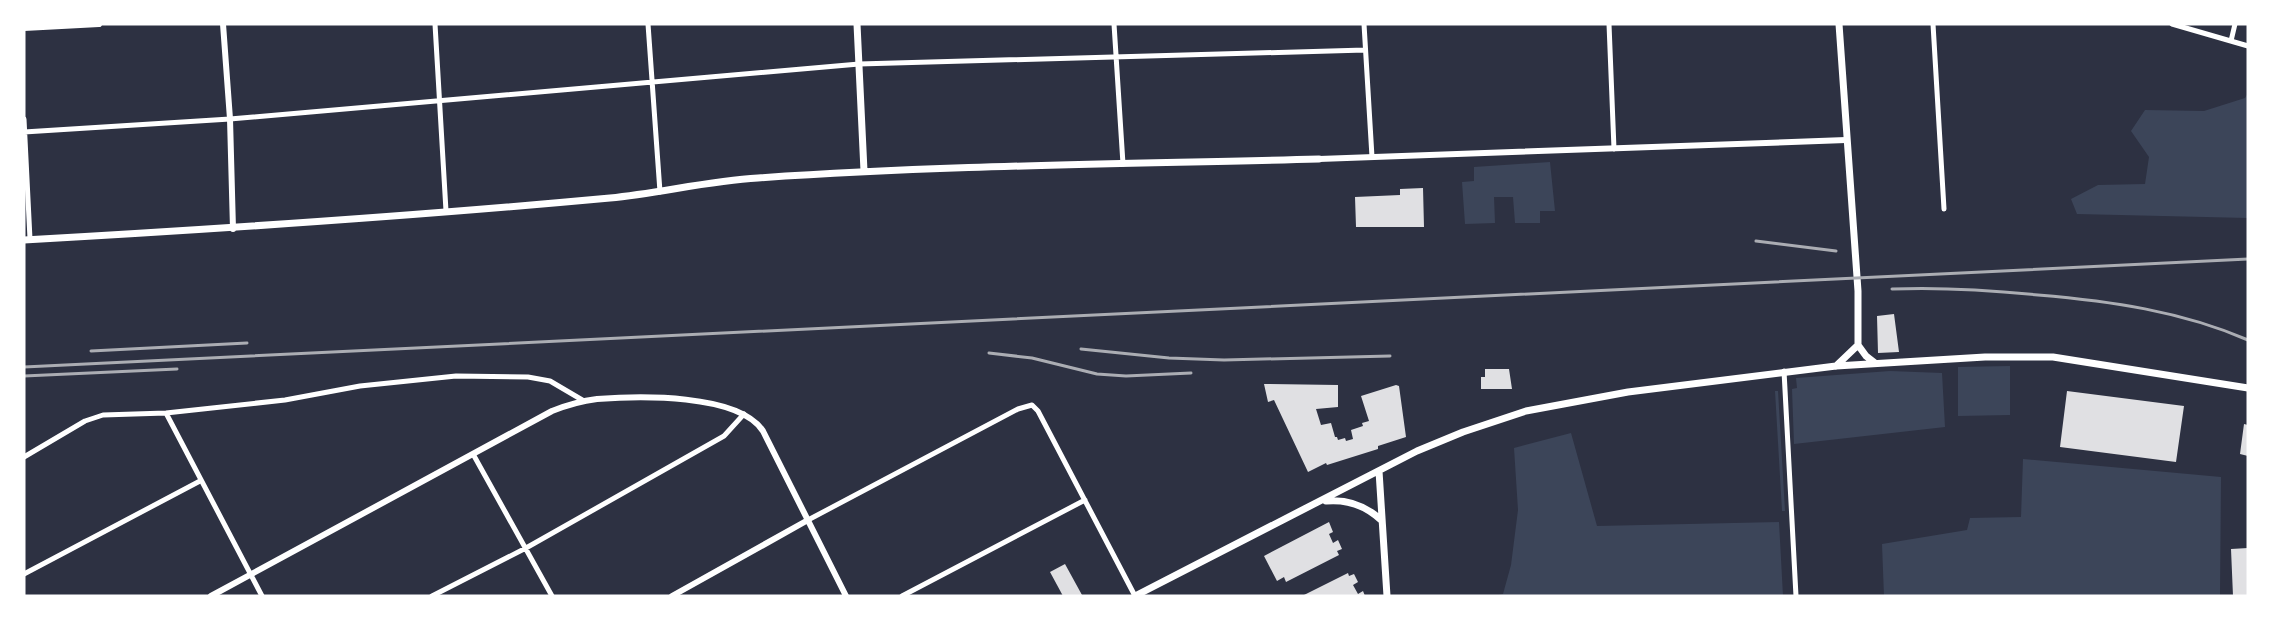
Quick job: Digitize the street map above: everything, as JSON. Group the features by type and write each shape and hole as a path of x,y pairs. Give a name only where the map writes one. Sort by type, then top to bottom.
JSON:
{"main road":[{"path":"857,24 864,171"},
{"path":"1836,366 1857,346 1858,291 1839,24"},
{"path":"27,240 233,229 446,212 660,192 710,182 864,171 1319,159"},
{"path":"1857,346 1875,363"},
{"path":"1135,596 1424,448 1526,411 1628,392 1784,371 1985,357 2053,357 2248,388"},
{"path":"1379,471 1387,596"},
{"path":"1321,502 1336,500 1357,504 1381,520"}],"street":[{"path":"24,28 99,24"},
{"path":"223,24 230,119 233,229"},
{"path":"435,24 446,212"},
{"path":"648,24 660,192"},
{"path":"1114,24 1123,164"},
{"path":"1364,24 1372,157"},
{"path":"1609,24 1614,149"},
{"path":"1933,24 1944,209"},
{"path":"2172,24 2248,46"},
{"path":"2231,41 2235,24"},
{"path":"24,132 230,119 860,64 1365,50"},
{"path":"24,119 27,240"},
{"path":"1319,159 1846,140"},
{"path":"1784,371 1796,596"},
{"path":"24,456 94,417 117,413 166,413 285,400 360,386 456,376 528,377 550,381 584,401"},
{"path":"211,596 552,411 584,401 685,399 705,402 744,414 757,423 846,596"},
{"path":"672,596 808,520 1018,409 1032,405 1038,411 1135,596"},
{"path":"166,413 262,596"},
{"path":"432,596 526,548 724,436 744,414"},
{"path":"473,454 552,596"},
{"path":"24,574 200,481"},
{"path":"902,596 1085,500"}],"shaded area":[{"path":"2248,93 2248,218 2077,214 2071,199 2098,185 2145,184 2149,157 2131,131 2145,110 2204,111 2245,98"},
{"path":"1550,162 1555,211 1540,211 1540,223 1515,223 1513,197 1494,197 1495,223 1465,224 1462,182 1474,181 1474,167"},
{"path":"2010,366 2010,415 1958,416 1958,367"},
{"path":"1890,371 1942,373 1945,427 1794,444 1792,389 1797,388 1796,378"},
{"path":"1775,391 1778,391 1785,511 1782,511"},
{"path":"1571,433 1597,526 1779,522 1783,596 1494,596 1503,594 1511,565 1518,510 1514,448"},
{"path":"2023,459 2221,477 2220,596 1884,596 1882,544 1967,530 1970,518 2021,517"}],"building":[{"path":"1423,188 1424,227 1356,227 1355,197 1400,195 1400,189"},
{"path":"1894,314 1899,352 1878,353 1877,316"},
{"path":"1485,369 1509,369 1512,389 1481,389 1481,377 1485,377"},
{"path":"1264,384 1338,385 1338,407 1316,409 1321,425 1331,423 1335,437 1338,440 1345,438 1346,441 1353,439 1351,430 1369,421 1361,396 1399,386 1406,437 1378,446 1378,449 1327,465 1326,463 1308,472 1274,400 1268,402"},
{"path":"2067,391 2184,406 2176,462 2060,447"},
{"path":"2244,424 2248,425 2248,456 2240,454"},
{"path":"1329,522 1333,532 1329,534 1333,543 1338,540 1342,549 1337,551 1339,555 1286,582 1284,577 1277,581 1264,556"},
{"path":"2248,548 2248,596 2233,596 2231,549"},
{"path":"1065,564 1082,595 1063,596 1050,572"},
{"path":"1348,573 1349,576 1354,574 1358,582 1353,585 1358,594 1363,591 1365,596 1302,596"}],"railway":[{"path":"1756,241 1836,251"},
{"path":"24,367 2248,259"},
{"path":"1892,289 1983,290 2118,304 2197,322 2248,340"},
{"path":"91,351 247,343"},
{"path":"1081,349 1169,358 1224,360 1390,356"},
{"path":"989,353 1032,358 1097,374 1126,376 1191,373"},
{"path":"24,376 177,369"}]}
